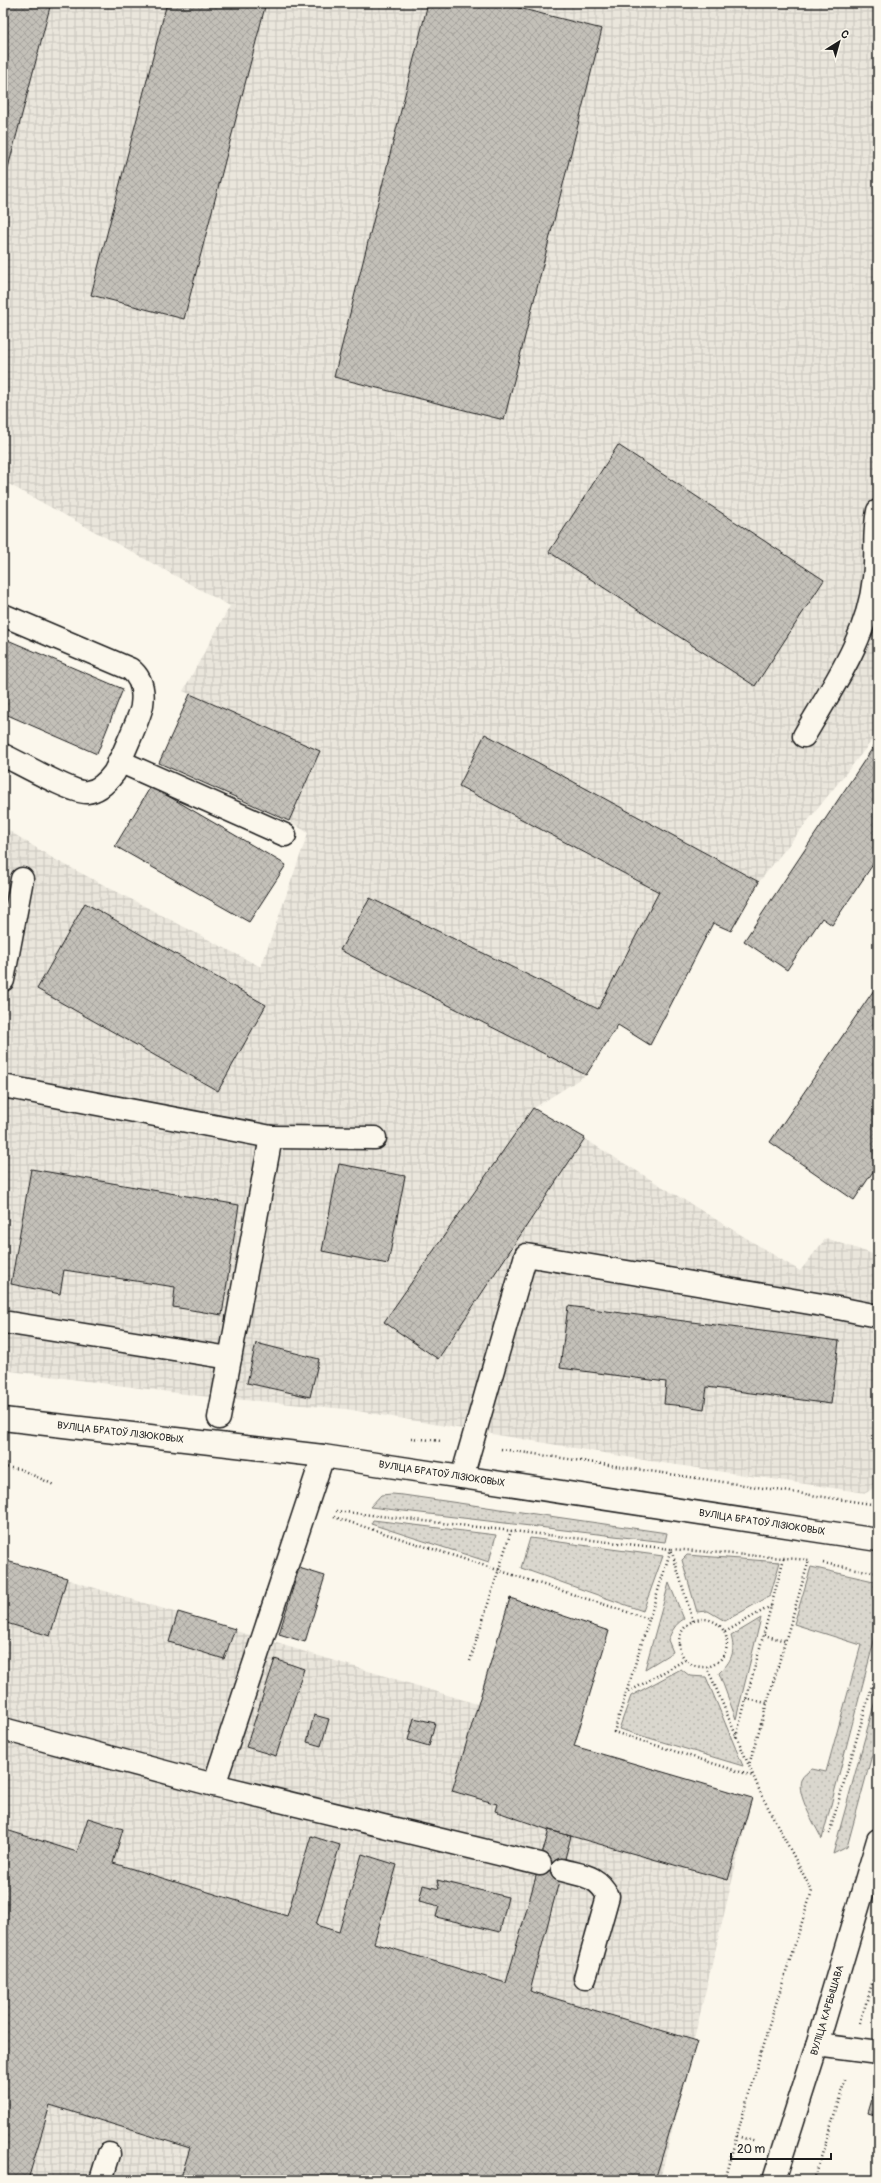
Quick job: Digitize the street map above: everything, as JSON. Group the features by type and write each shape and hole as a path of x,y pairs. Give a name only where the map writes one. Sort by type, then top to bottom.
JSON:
{"street":[{"path":"804,736 855,649 866,616 874,579 875,524 878,512"},
{"path":"3,615 130,669 138,675 142,687 142,706 114,773 100,788 87,792 74,789 3,756"},
{"path":"119,761 285,835"},
{"path":"3,980 22,879"},
{"path":"3,1086 271,1137 375,1138"},
{"path":"219,1418 271,1137"},
{"path":"462,1477 526,1255 828,1306 878,1316"},
{"path":"3,1322 230,1358"},
{"name":"ВУЛІЦА БРАТОЎ ЛІЗЮКОВЫХ","path":"3,1419 323,1456 878,1540"},
{"path":"214,1784 323,1456"},
{"path":"3,1729 214,1784 540,1864"},
{"name":"ВУЛІЦА КАРБЫШАВА","path":"774,2180 817,2045 878,1840"},
{"path":"562,1870 588,1876 601,1883 608,1896 585,1978"},
{"path":"817,2045 878,2053"},
{"path":"101,2180 110,2154"}],"path":[{"path":"472,1444 878,1505"},
{"path":"3,1467 20,1469 54,1485"},
{"path":"306,1508 671,1549 808,1560 878,1573"},
{"path":"306,1508 649,1620"},
{"path":"470,1661 511,1531"},
{"path":"671,1549 614,1732 753,1776"},
{"path":"671,1549 693,1620"},
{"path":"736,1737 784,1558"},
{"path":"749,1765 808,1560"},
{"path":"725,1632 772,1606"},
{"path":"693,1620 709,1620 716,1623 725,1632 727,1644 725,1652 715,1664 707,1667 692,1664 685,1660 680,1653 679,1638 687,1625 693,1620"},
{"path":"764,1635 785,1641"},
{"path":"625,1694 685,1660"},
{"path":"829,1834 878,1665"},
{"path":"707,1667 753,1776 812,1891 765,2038 724,2180"},
{"path":"746,1699 767,1703"}],"shaded area":[{"path":"3,3 730,3 753,9 757,3 878,3 878,733 759,882 731,931 713,924 650,1045 618,1025 586,1075 534,1108 800,1271 826,1238 878,1256 878,1485 866,1493 650,1461 346,1409 200,1396 3,1370 3,827 54,859 261,967 308,833 289,821 320,752 183,691 230,606 3,481"},
{"path":"392,1494 667,1533 665,1542 370,1507 381,1495"},
{"path":"373,1520 496,1535 489,1562 371,1524"},
{"path":"530,1538 663,1556 643,1611 521,1568"},
{"path":"687,1555 780,1562 770,1596 725,1621 708,1611 697,1612 682,1560"},
{"path":"3,1560 477,1704 510,1598 609,1631 574,1746 752,1798 660,2180 3,2180"},
{"path":"811,1567 878,1582 878,1626 822,1839 811,1818 801,1793 801,1780 804,1775 812,1769 826,1772 861,1645 794,1624"},
{"path":"669,1583 684,1619 676,1625 668,1640 673,1652 645,1669"},
{"path":"761,1618 736,1719 719,1673 727,1665 733,1652 731,1636"},
{"path":"681,1669 690,1676 706,1677 743,1766 619,1729 631,1696"},
{"path":"878,1690 878,1733 847,1847 833,1854"}],"building":[{"path":"3,3 51,3 3,187"},
{"path":"167,3 266,3 184,319 91,295"},
{"path":"428,3 499,3 602,29 504,420 334,377"},
{"path":"618,445 824,580 755,686 549,552"},
{"path":"3,638 123,689 97,754 3,713"},
{"path":"190,694 320,751 289,821 159,763"},
{"path":"485,734 759,882 731,931 713,923 650,1045 618,1025 586,1075 340,950 370,898 598,1009 659,892 459,786"},
{"path":"878,740 878,835 874,841 878,844 878,857 832,925 822,918 787,970 744,941"},
{"path":"151,786 286,865 249,922 115,846"},
{"path":"85,903 266,1005 218,1091 37,989"},
{"path":"878,984 878,1164 854,1200 770,1142"},
{"path":"533,1108 585,1138 438,1359 384,1322"},
{"path":"339,1164 405,1176 388,1264 322,1251"},
{"path":"31,1169 239,1205 222,1315 173,1307 175,1287 64,1270 60,1294 11,1284"},
{"path":"568,1306 839,1341 831,1404 707,1387 704,1409 664,1404 666,1382 560,1368"},
{"path":"256,1343 319,1359 310,1397 247,1383"},
{"path":"3,1560 67,1578 50,1636 3,1622"},
{"path":"299,1568 325,1576 305,1642 279,1634"},
{"path":"510,1598 609,1631 574,1746 752,1798 728,1880 549,1830 495,1811 497,1804 452,1791"},
{"path":"178,1612 235,1629 224,1659 169,1642"},
{"path":"275,1659 304,1669 276,1756 246,1747"},
{"path":"314,1715 329,1719 321,1746 307,1742"},
{"path":"414,1718 435,1723 429,1746 408,1740"},
{"path":"88,1818 123,1829 113,1863 287,1916 311,1836 340,1845 316,1925 339,1932 362,1854 397,1865 374,1943 506,1983 549,1830 571,1836 530,1991 697,2041 655,2180 180,2180 190,2148 50,2105 28,2180 3,2180 3,1829 77,1852"},
{"path":"437,1880 508,1897 500,1932 436,1917 439,1906 419,1901 423,1885 439,1889"},
{"path":"875,2089 878,2090 878,2116 868,2113"}]}
